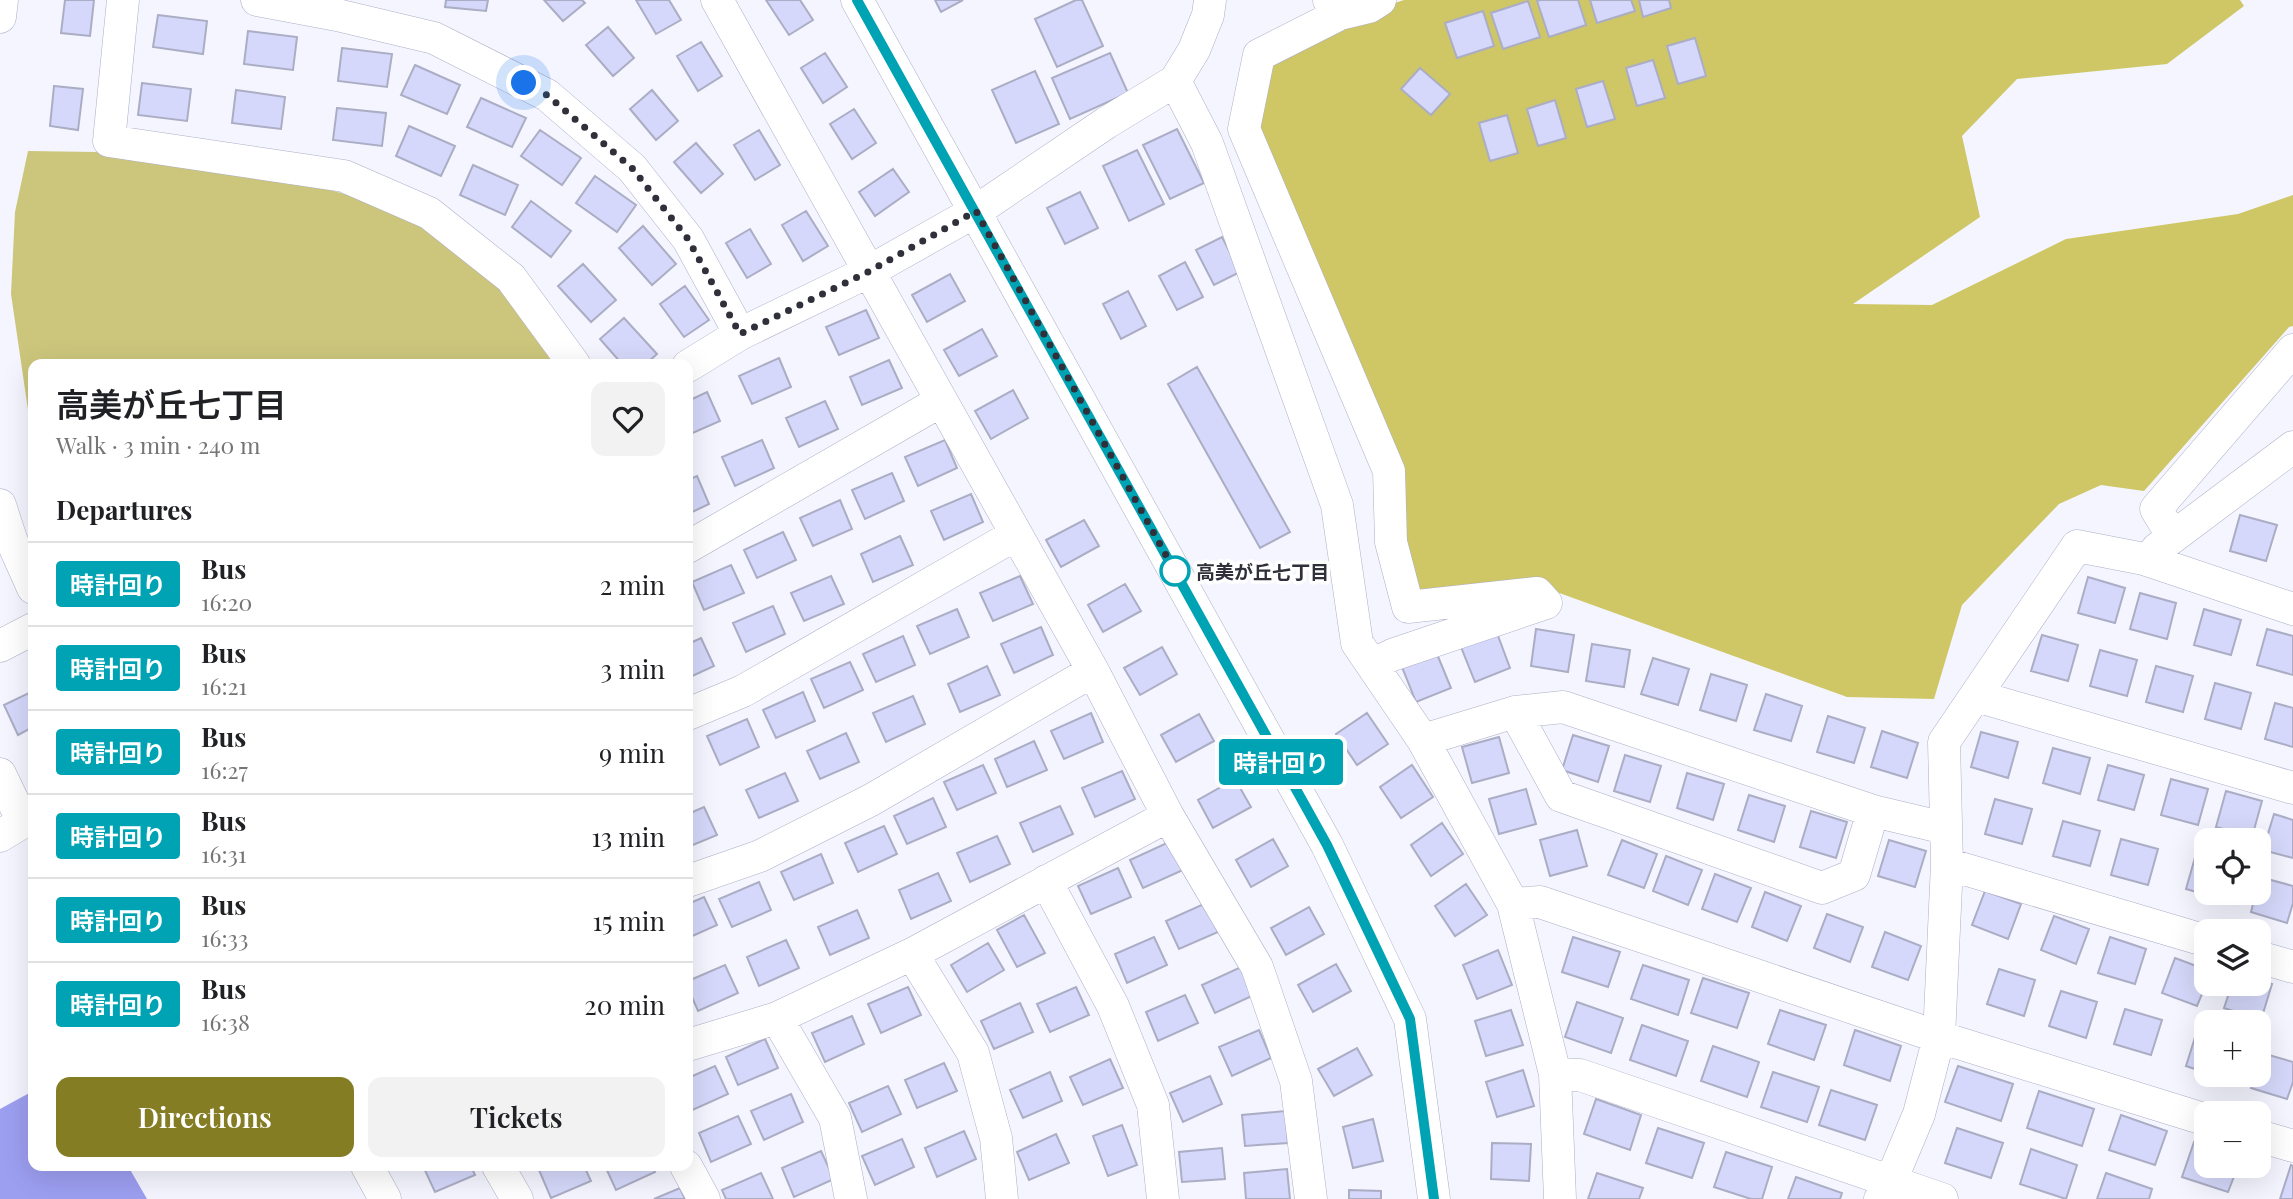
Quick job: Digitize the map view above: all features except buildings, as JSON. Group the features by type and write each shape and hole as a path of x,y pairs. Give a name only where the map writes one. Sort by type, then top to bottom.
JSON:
{"street":[{"path":"0,17 2,0"},
{"path":"123,0 109,141 344,176 429,213 511,278 570,359"},
{"path":"257,0 337,15 434,38 547,95 632,168 688,239 740,334"},
{"path":"717,0 1093,671 1168,816 1257,967 1296,1081 1311,1199"},
{"path":"857,0 1327,845 1410,1019 1434,1199"},
{"path":"693,363 740,334 868,272 976,211 1175,81 1194,50 1208,15 1210,0"},
{"path":"1372,665 1392,655 1546,603 1537,593 1408,607 1391,542 1390,471 1244,129 1259,55 1334,7 1369,7 1380,0"},
{"path":"1175,81 1207,142 1337,505 1357,643 1423,740 1513,904 1555,1074 1560,1199"},
{"path":"2173,537 2156,509 2293,350"},
{"path":"693,544 941,401"},
{"path":"2144,559 2293,447"},
{"path":"0,505 28,577"},
{"path":"693,712 743,691 1015,535"},
{"path":"1885,1191 1919,1114 1939,1037 1947,864 1944,742 2077,546 2144,559 2293,609"},
{"path":"0,646 28,632"},
{"path":"693,878 760,856 872,800 1093,671"},
{"path":"1976,696 2293,788"},
{"path":"1423,740 1515,712 1563,707 1872,811 1945,828"},
{"path":"1515,712 1561,796 1822,888 1854,875 1872,811"},
{"path":"0,774 23,822 0,836"},
{"path":"693,1043 777,1018 912,954 1168,816"},
{"path":"1947,864 2194,937"},
{"path":"1046,881 1113,1006 1153,1105 1163,1199"},
{"path":"1513,904 1540,902 1939,1037 2194,1116"},
{"path":"912,954 973,1053 996,1138 1002,1199"},
{"path":"2271,961 2293,967"},
{"path":"777,1018 835,1118 851,1199"},
{"path":"1555,1074 1580,1075 1885,1191 1942,1199"},
{"path":"2271,1140 2293,1146"},
{"path":"371,1171 385,1199"},
{"path":"501,1171 517,1199"},
{"path":"689,1171 704,1199"}],"shaded area":[{"path":"1404,0 2240,0 2244,6 2167,64 2017,79 1962,136 1980,217 1853,304 1932,305 2066,239 2238,214 2293,195 2293,326 2289,327 2144,491 2101,485 2059,504 1962,605 1934,699 1847,697 1551,590 1404,591 1383,472 1244,132 1277,41"},
{"path":"28,151 96,152 302,182 348,195 443,236 524,310 555,359 28,359 28,410 11,294 15,212"}],"water":[{"path":"28,1094 28,1171 131,1171 147,1199 0,1199 0,1109"}],"bus line":[{"name":"時計回り","path":"857,0 1327,845 1410,1019 1434,1199"}],"place":[{"name":"高美が丘七丁目","path":"1175,571"}],"route":[{"path":"524,83 547,95 632,168 688,239 740,334 868,272 976,211 1178,577 1175,571"}]}
